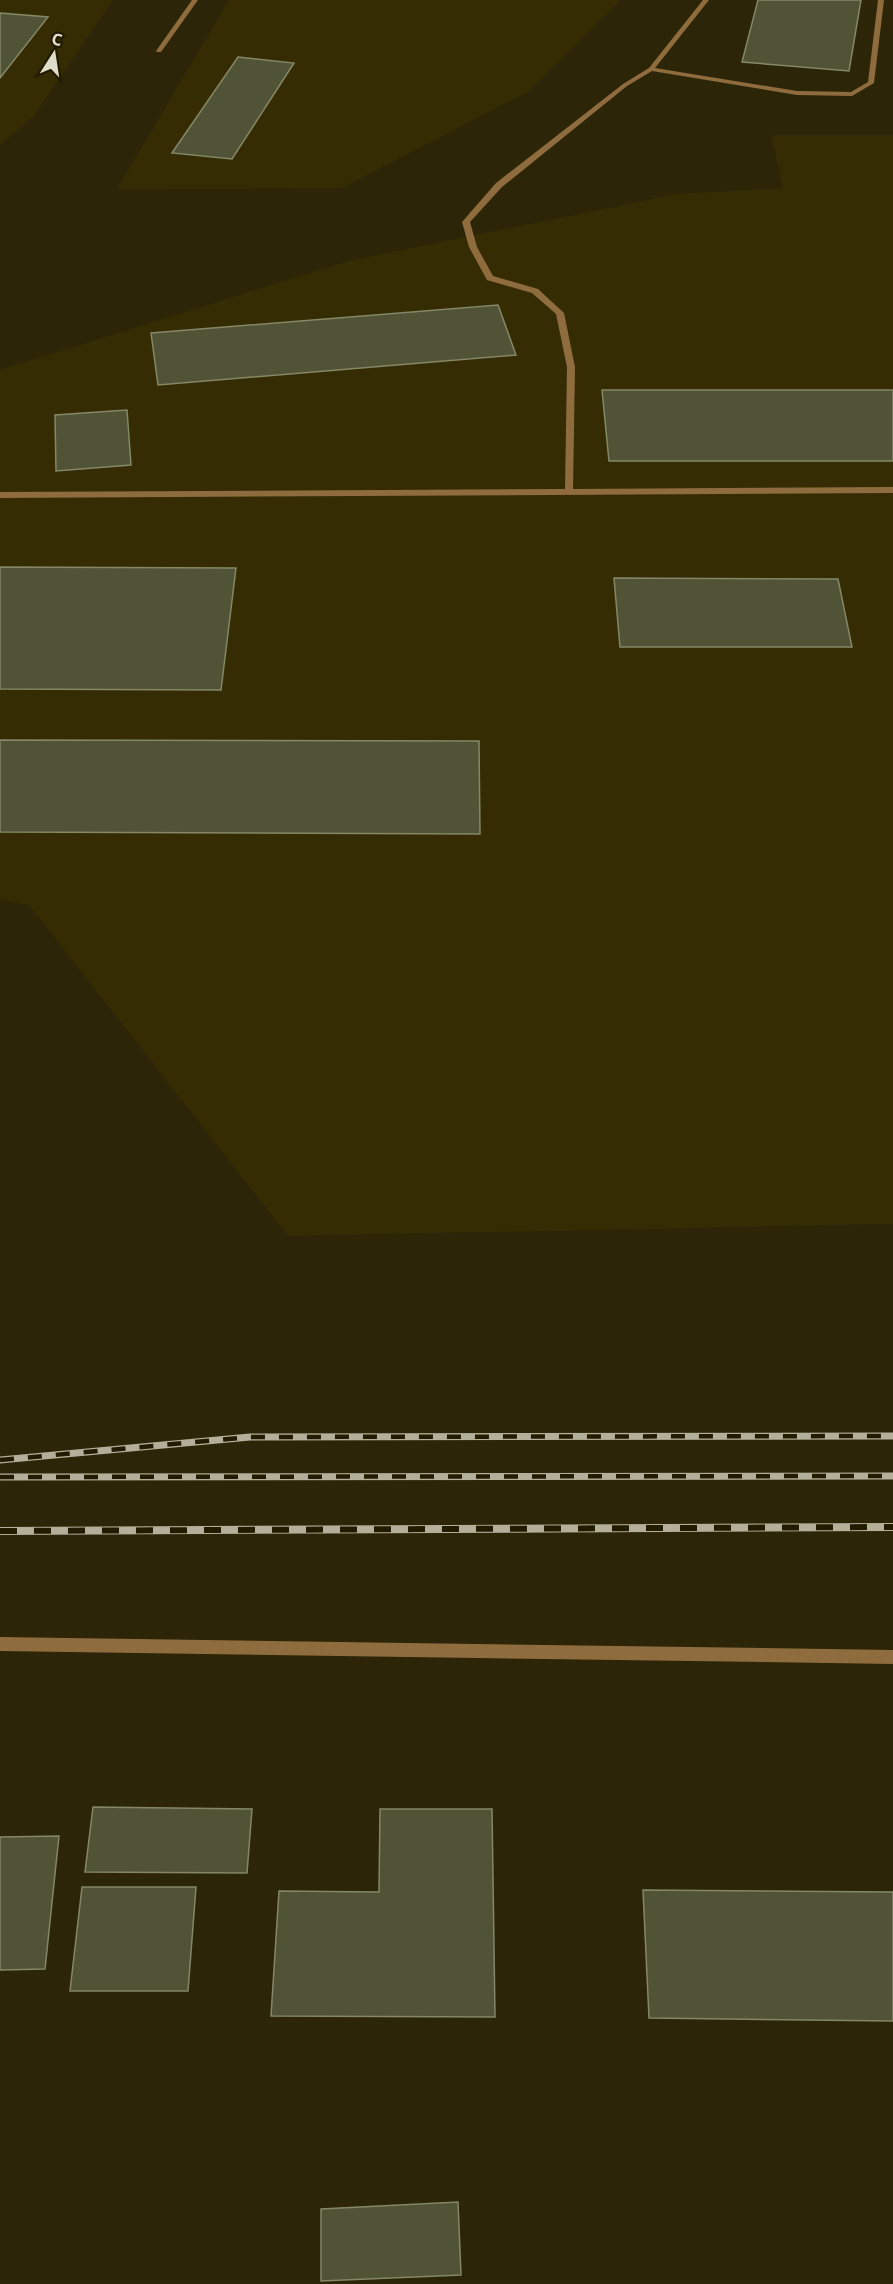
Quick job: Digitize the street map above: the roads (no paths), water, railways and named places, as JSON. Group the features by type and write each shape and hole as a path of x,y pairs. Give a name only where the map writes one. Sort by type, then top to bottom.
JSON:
{"street":[{"path":"159,51 195,0"},
{"path":"570,492 571,367 560,314 535,291 490,278 473,247 466,222 499,185 625,85 651,69 706,0"},
{"path":"651,69 797,93 852,94 872,83 881,0"},
{"path":"0,495 893,490"},
{"path":"0,1644 893,1657"}],"railway":[{"path":"0,1460 250,1437 893,1436"},
{"path":"0,1477 893,1476"},
{"path":"0,1531 893,1527"}]}
